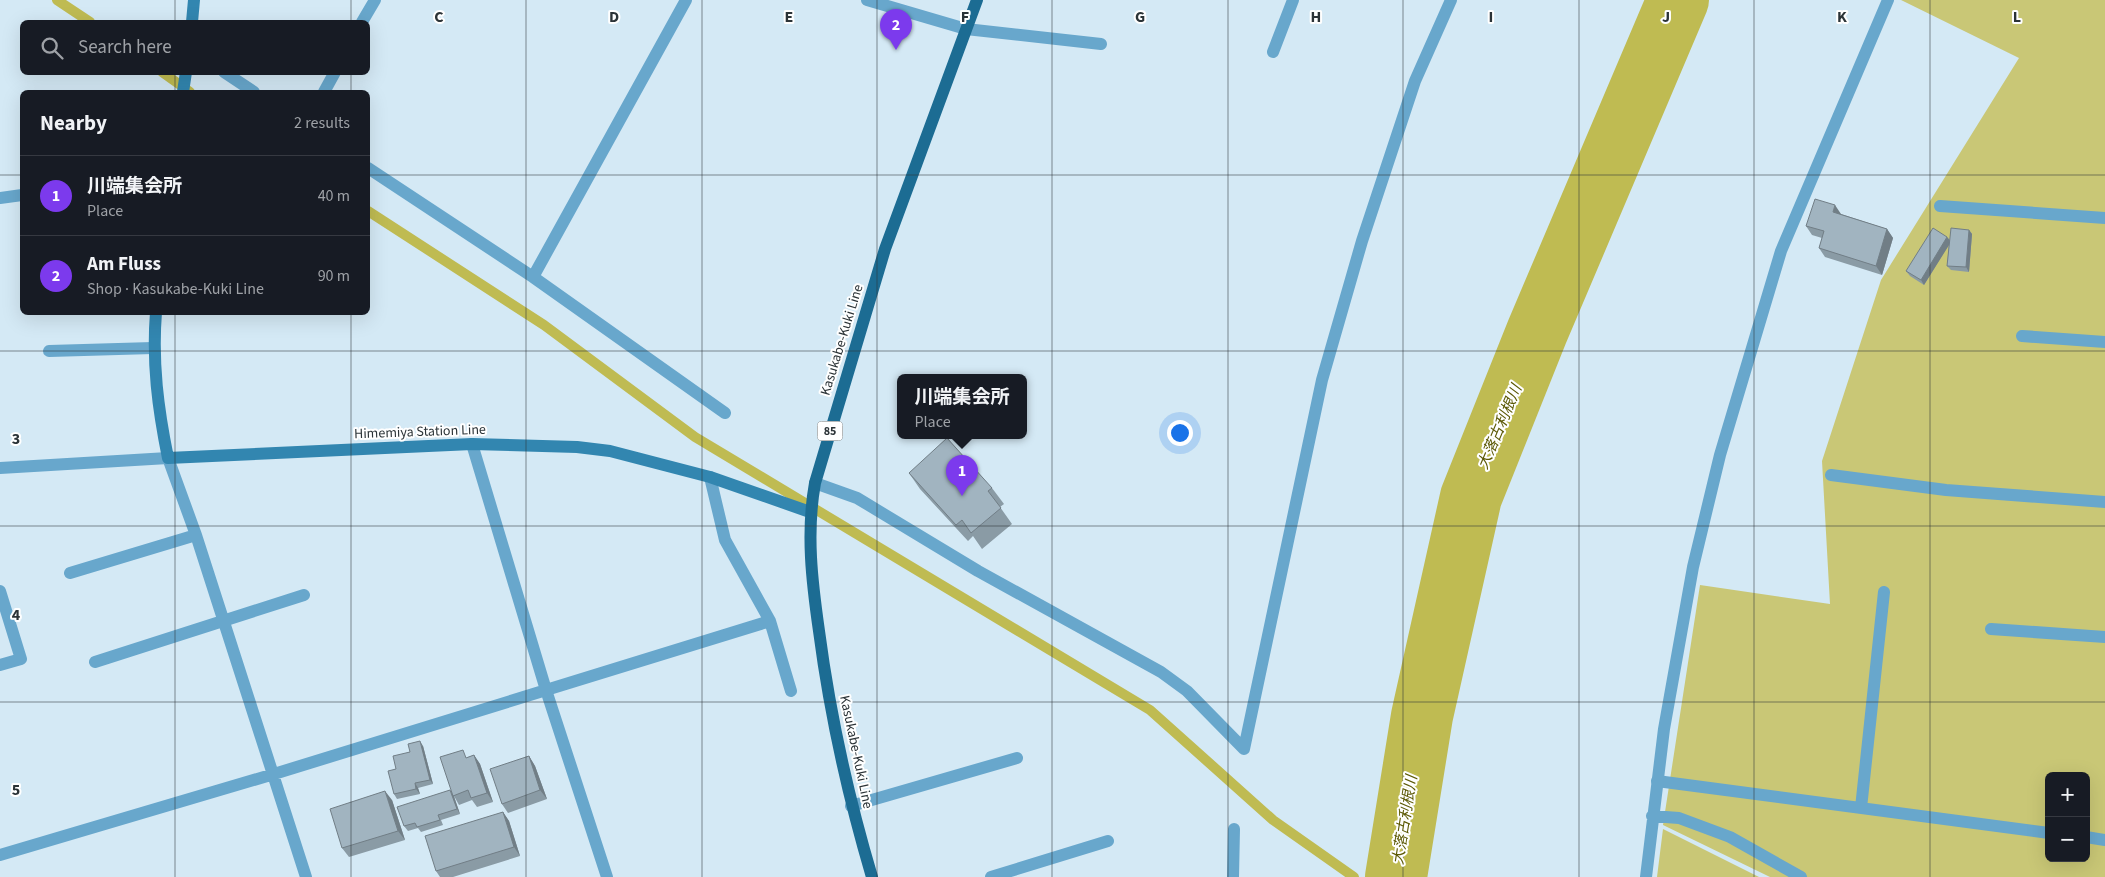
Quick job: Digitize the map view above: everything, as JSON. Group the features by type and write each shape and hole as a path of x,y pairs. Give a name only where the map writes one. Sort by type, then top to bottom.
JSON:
{"main road":[{"path":"192,20 194,0"},
{"name":"Kasukabe-Kuki Line","path":"872,877 851,806 835,734 812,579 810,512 815,484 885,249 977,0"},
{"path":"183,90 186,75"},
{"path":"156,315 153,348 158,409 168,458"},
{"name":"Himemiya Station Line","path":"168,458 472,444 576,447 610,451 710,477 810,512"}],"street":[{"path":"363,20 375,0"},
{"path":"533,277 686,0"},
{"path":"867,0 966,28 1101,44"},
{"path":"1273,52 1293,0"},
{"path":"815,484 857,498 978,571 1161,672 1187,691 1244,750 1322,380 1362,240 1415,81 1451,0"},
{"path":"1646,877 1664,729 1694,567 1720,455 1781,251 1888,0"},
{"path":"228,75 251,90"},
{"path":"325,90 333,75"},
{"path":"370,169 533,277 725,413"},
{"path":"0,198 20,195"},
{"path":"1940,206 2105,218"},
{"path":"2022,336 2105,342"},
{"path":"49,351 153,348"},
{"path":"472,444 546,690 606,877"},
{"path":"0,468 168,458 196,535 306,877"},
{"path":"1831,475 1946,490 2105,502"},
{"path":"710,477 725,540 770,621 791,691"},
{"path":"70,573 196,535"},
{"path":"0,591 21,659 0,665"},
{"path":"1860,808 1884,592"},
{"path":"95,662 304,596"},
{"path":"0,855 274,774 770,621"},
{"path":"1991,629 2105,637"},
{"path":"851,806 1017,758"},
{"path":"1657,781 2045,832"},
{"path":"1652,816 1679,818 1730,837 1801,877"},
{"path":"1233,877 1234,829"},
{"path":"2090,838 2105,840"},
{"path":"991,877 1108,841"}],"shaded area":[{"path":"1901,0 2105,0 2105,877 1770,877 1663,825 1700,585 1830,604 1822,461 1881,280 2019,58"},
{"path":"1663,829 1759,877 1657,877"}],"building":[{"path":"1815,199 1835,205 1833,212 1887,229 1876,266 1819,248 1824,231 1806,226"},
{"path":"1933,228 1947,237 1921,280 1906,271"},
{"path":"1951,228 1969,230 1966,267 1947,266"},
{"path":"948,439 992,488 988,491 1001,508 971,533 962,520 956,525 909,473"},
{"path":"420,741 430,780 415,783 416,789 394,794 388,771 396,769 393,756 410,752 408,744"},
{"path":"463,750 466,758 474,755 487,793 471,798 468,790 453,796 440,757"},
{"path":"529,756 540,790 502,804 490,769"},
{"path":"450,790 457,809 438,815 440,820 417,827 415,823 404,826 397,807"},
{"path":"385,791 398,831 342,848 330,809"},
{"path":"503,812 514,847 436,871 425,836"}],"waterway":[{"path":"57,0 87,20"},
{"name":"大落古利根川","path":"1396,877 1422,716 1471,497 1537,332 1678,0"},
{"path":"166,75 187,90"},
{"path":"370,212 544,325 695,437 1150,710 1273,820 1354,877"}],"place":[{"name":"Am Fluss","path":"896,50"},
{"name":"川端集会所","path":"962,496"}]}
